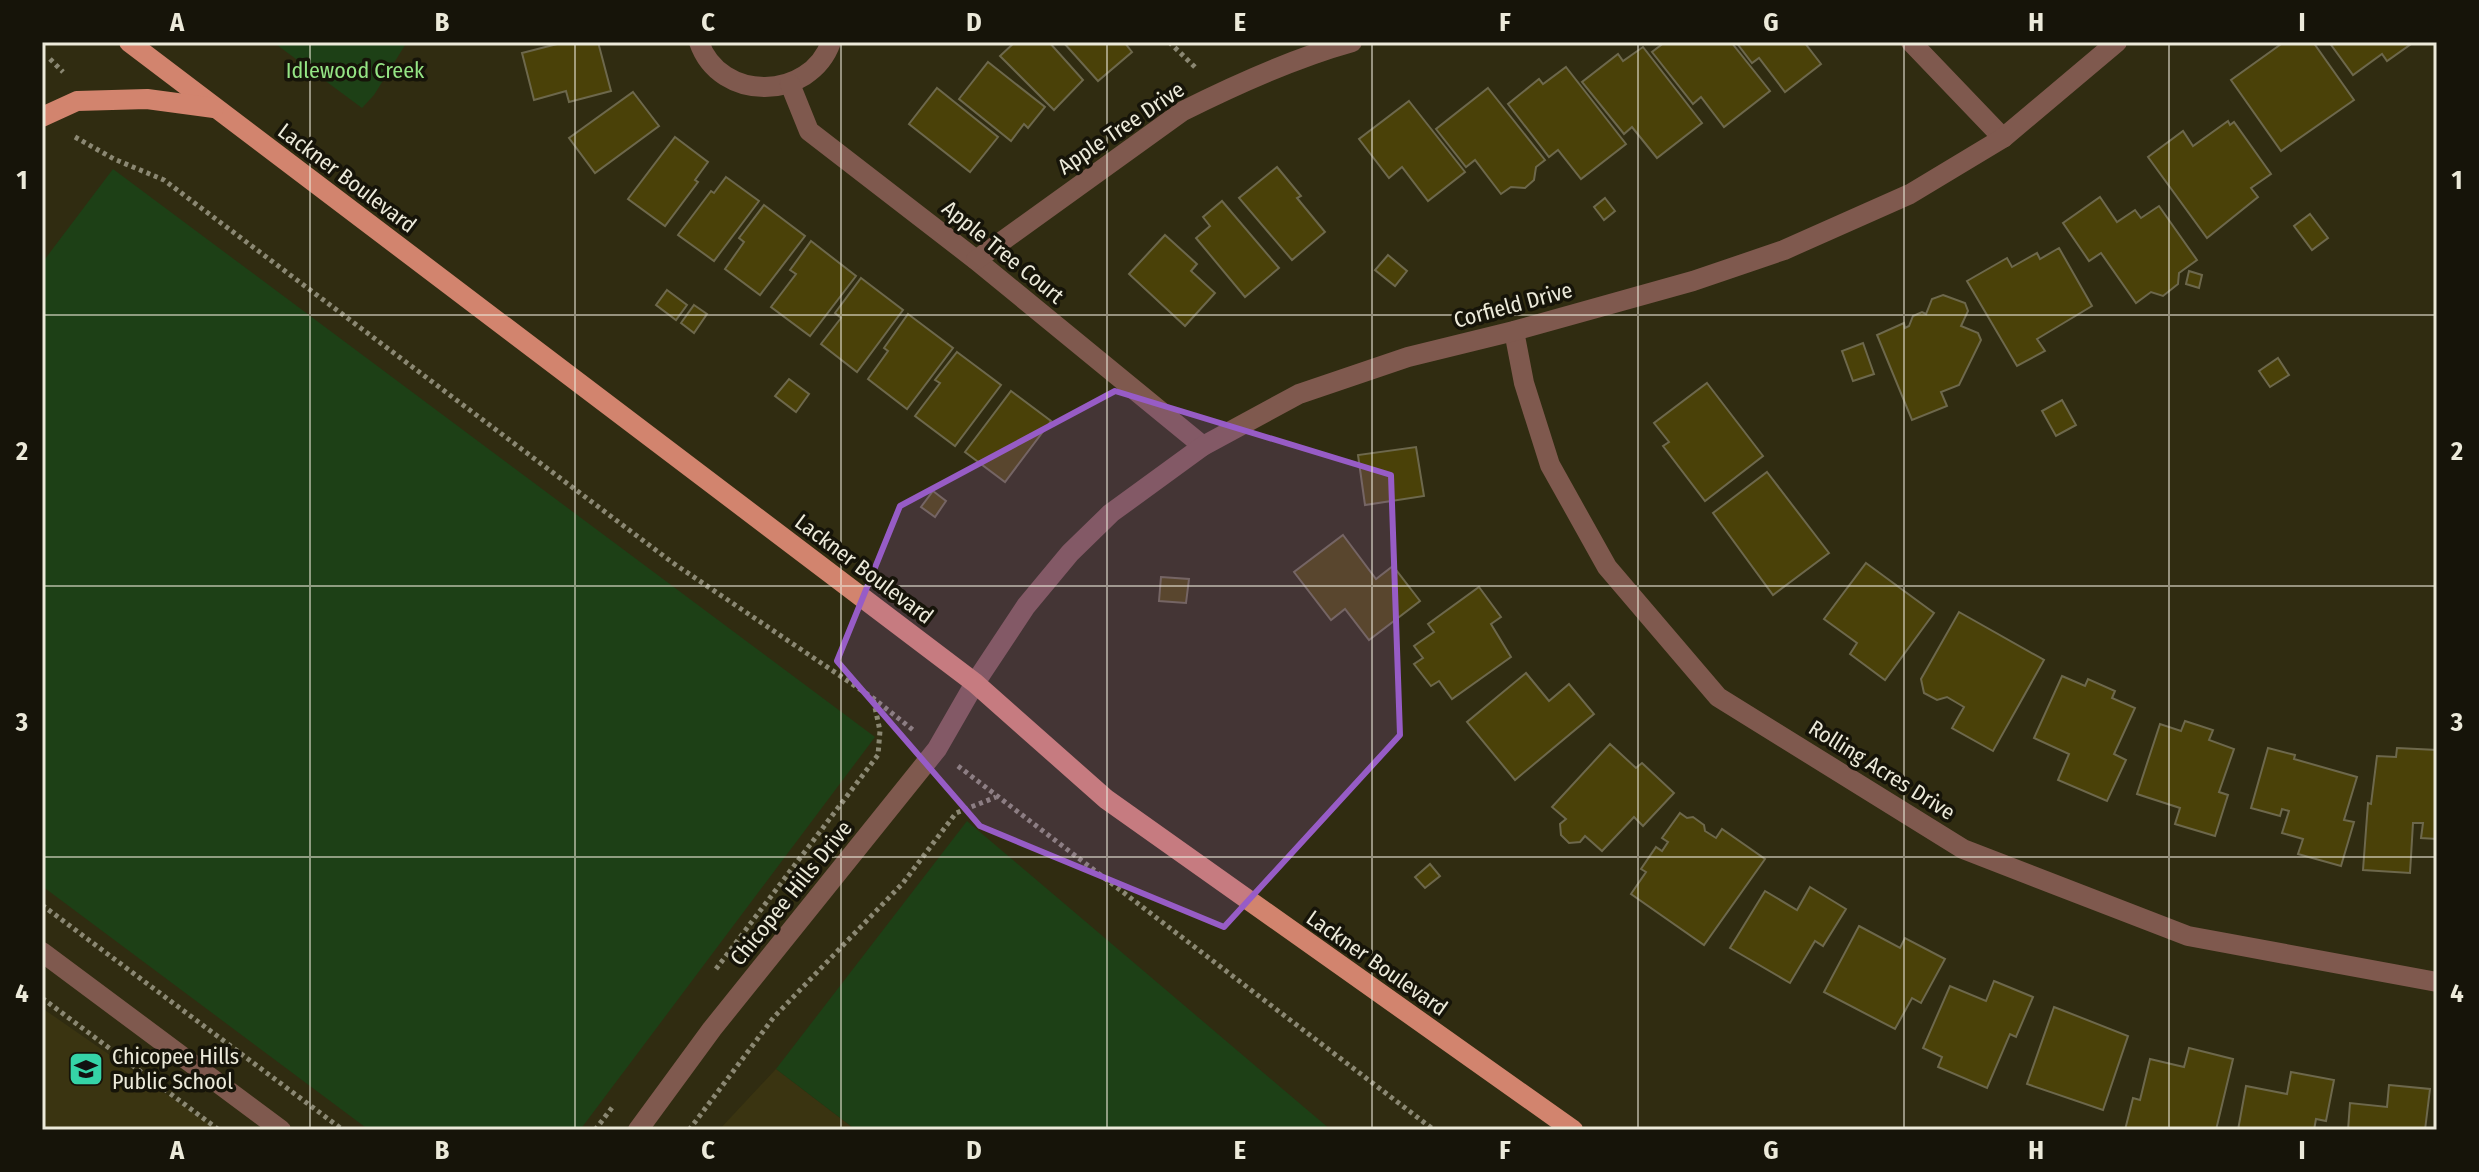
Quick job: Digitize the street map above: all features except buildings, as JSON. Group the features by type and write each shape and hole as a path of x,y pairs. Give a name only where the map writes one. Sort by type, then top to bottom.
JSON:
{"main road":[{"name":"Lackner Boulevard","path":"129,42 975,683 1106,799 1573,1130"},
{"path":"42,117 77,101 147,99 214,108"}],"street":[{"path":"699,42 721,72 742,84 767,88 790,84 812,72 827,53 831,42"},
{"name":"Apple Tree Drive","path":"976,260 1183,111 1218,93 1323,50 1352,42"},
{"path":"1911,42 2003,138"},
{"name":"Corfield Drive","path":"975,683 1026,606 1070,553 1111,513 1203,446 1299,394 1408,357 1693,281 1784,250 1910,194 2003,138 2117,42"},
{"name":"Apple Tree Court","path":"790,84 809,131 976,260 1203,446"},
{"name":"Rolling Acres Drive","path":"1514,331 1524,383 1550,465 1607,567 1718,697 1963,849 2188,936 2437,982"},
{"name":"Chicopee Hills Drive","path":"638,1130 712,1029 937,749 975,683"},
{"path":"42,952 281,1130"}],"path":[{"path":"1169,42 1218,93"},
{"path":"50,59 63,72"},
{"path":"75,137 114,159 164,180 673,563 890,711"},
{"path":"708,980 878,755 880,731 873,698"},
{"path":"990,792 1434,1130"},
{"path":"689,1130 774,1017 903,883 956,813 996,797"},
{"path":"42,905 343,1130"},
{"path":"42,998 219,1130"},
{"path":"595,1130 623,1092"}],"highlighted area":[{"path":"1115,391 1391,475 1400,735 1224,927 980,826 837,661 900,506"}],"shaded area":[{"name":"Chicopee Hills Public School","path":"42,1008 218,1130 42,1130"},
{"path":"776,1069 856,1130 719,1130"}],"green space":[{"name":"Idlewood Creek","path":"273,42 407,42 374,95 362,108"},
{"path":"113,169 875,737 580,1130 369,1130 42,886 42,263"},
{"path":"967,821 1331,1130 856,1130 776,1069"}],"place":[{"name":"Chicopee Hills Public School","path":"86,1069"}]}
